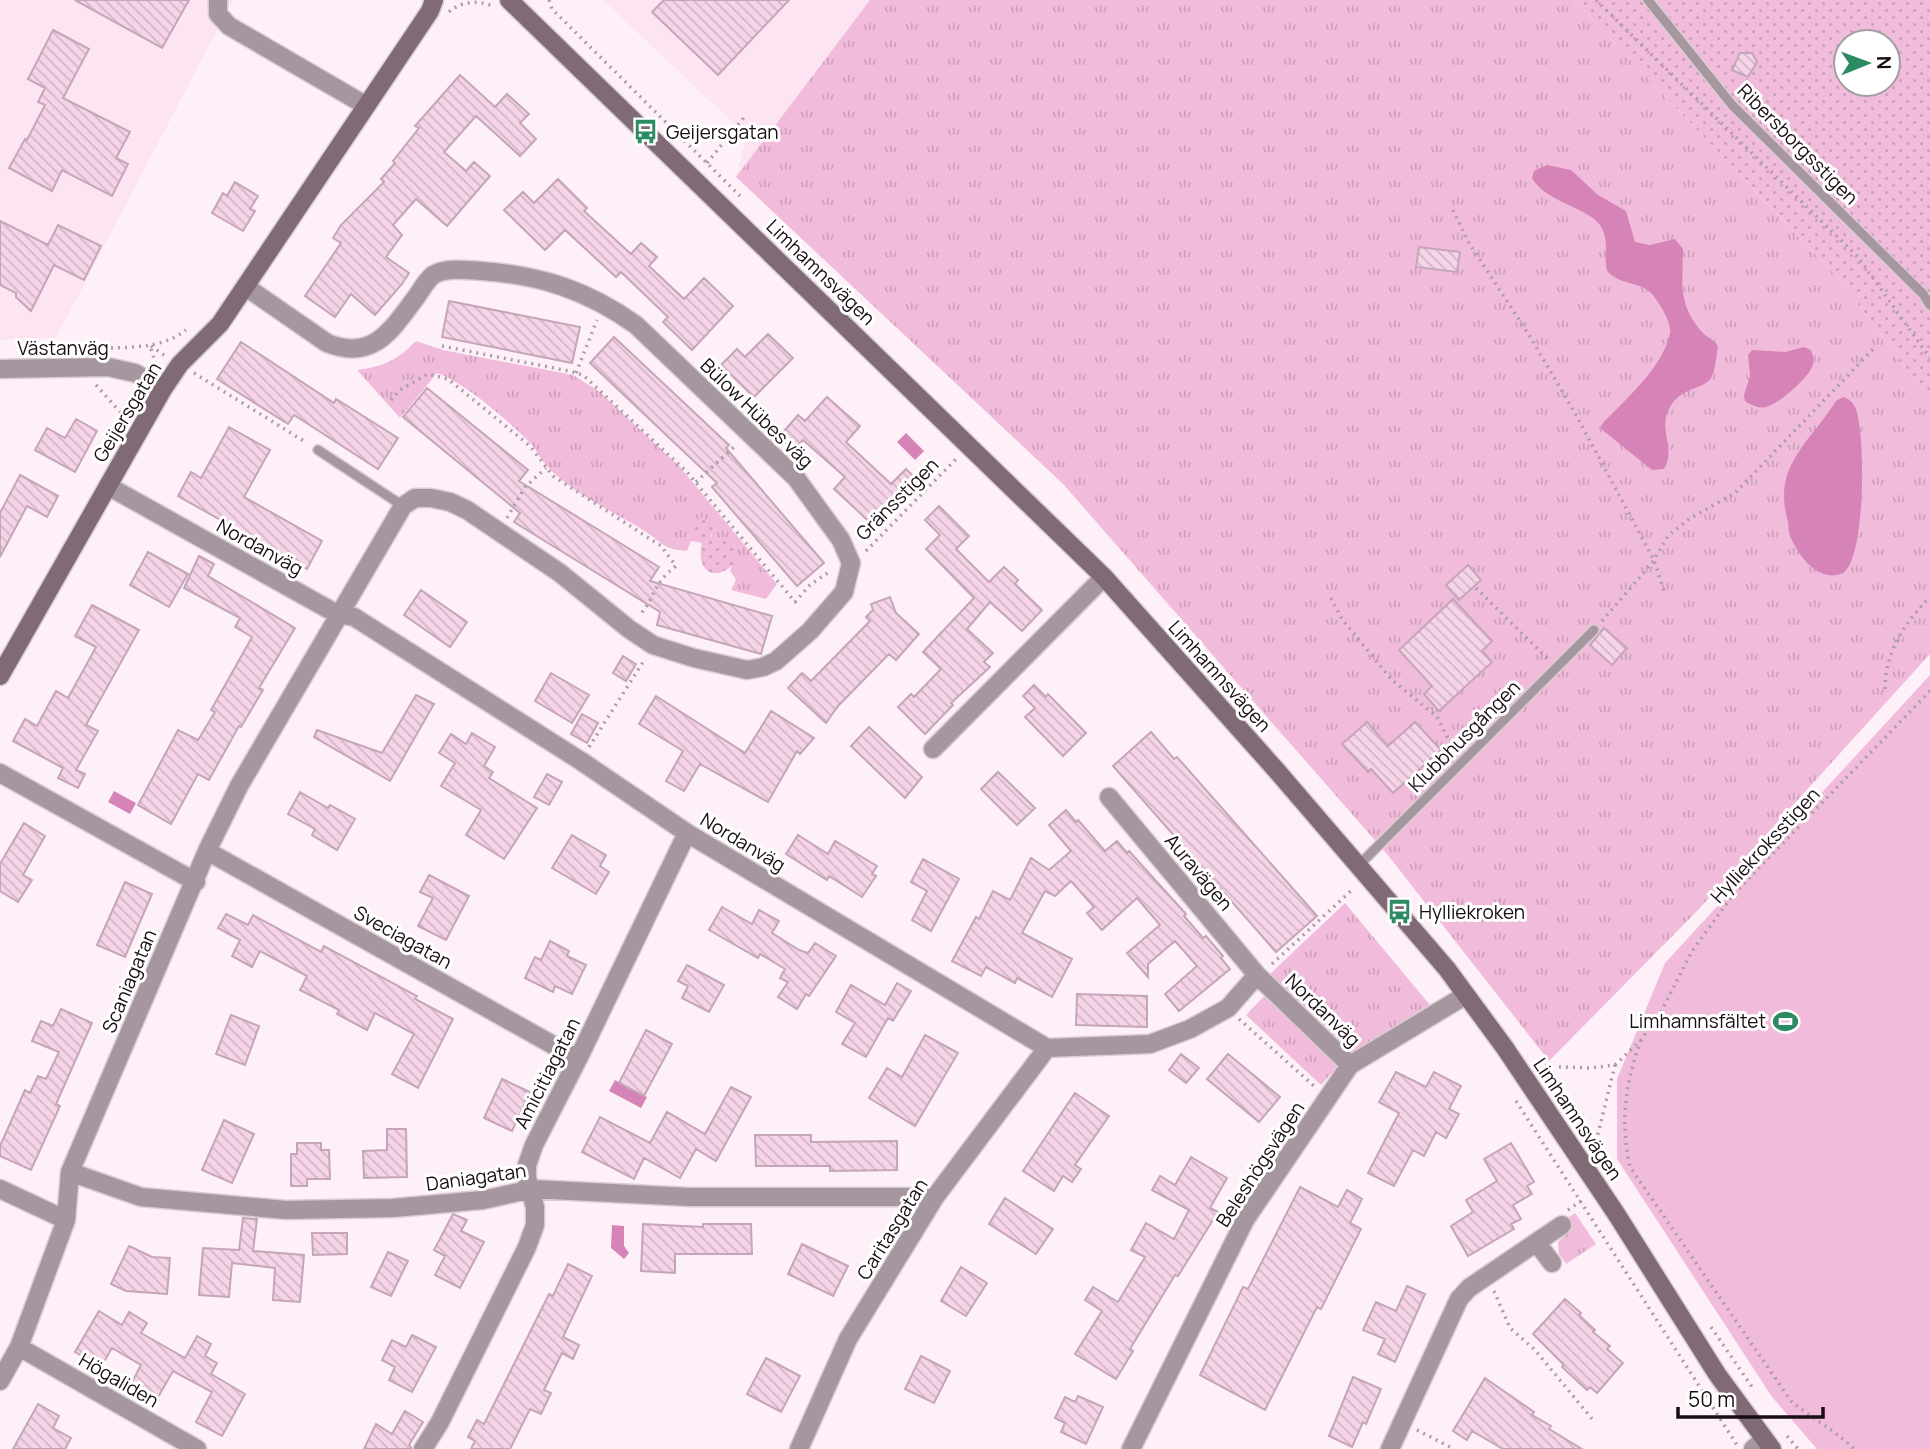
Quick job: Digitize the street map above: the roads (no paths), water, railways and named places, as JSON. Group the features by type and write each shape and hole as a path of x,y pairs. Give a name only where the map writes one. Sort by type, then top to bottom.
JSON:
{"main road":[{"name":"Geijersgatan","path":"0,676 163,389 180,365 220,324 365,105 435,10 447,0"},
{"name":"Limhamnsvägen","path":"519,0 531,21"},
{"name":"Limhamnsvägen","path":"505,5 531,21 1104,577 1422,939 1505,1048 1617,1215 1763,1446"}],"street":[{"path":"218,0 218,14 229,26 365,105"},
{"name":"Bülow Hübes väg","path":"246,287 327,343 339,348 356,349 380,341 392,330 432,276 442,271 473,270 530,277 583,293 636,325 796,478 841,540 851,563 845,592 810,631 776,661 747,670 653,645 629,629 581,588 467,510 432,498 415,498 403,506"},
{"name":"Västanväg","path":"0,369 108,367 135,373 163,389"},
{"name":"Nordanväg","path":"108,486 337,614 354,617 581,761 687,833 1047,1048 1150,1044 1190,1029 1227,1008 1264,970 1350,1065"},
{"path":"337,614 403,506"},
{"path":"933,749 1104,577"},
{"name":"Scaniagatan","path":"0,1381 19,1347 66,1220 70,1172 207,851 239,786 337,614"},
{"path":"0,773 196,882"},
{"name":"Auravägen","path":"1109,797 1264,970"},
{"name":"Amicitiagatan","path":"423,1449 440,1422 527,1247 535,1224 527,1165 534,1145 687,833"},
{"name":"Sveciagatan","path":"207,851 578,1059"},
{"name":"Beleshögsvägen","path":"1131,1449 1245,1220 1350,1065 1466,995"},
{"name":"Caritasgatan","path":"799,1449 848,1339 935,1197 1047,1048"},
{"name":"Daniagatan","path":"70,1172 141,1197 286,1210 393,1208 483,1200 531,1189 690,1197 935,1197"},
{"path":"0,1189 66,1220"},
{"path":"1390,1449 1459,1299 1469,1288 1563,1225"},
{"path":"1537,1243 1552,1263"},
{"name":"Högaliden","path":"19,1347 197,1449"}],"lane":[{"name":"Ribersborgsstigen","path":"1648,0 1732,105 1923,294 1930,305"},
{"path":"318,450 403,506"},
{"name":"Klubbhusgången","path":"1358,866 1594,630"}],"place":[{"name":"Geijersgatan","path":"646,132"},
{"name":"Hylliekroken","path":"1399,912"},
{"name":"Limhamnsfältet","path":"1786,1021"}]}
